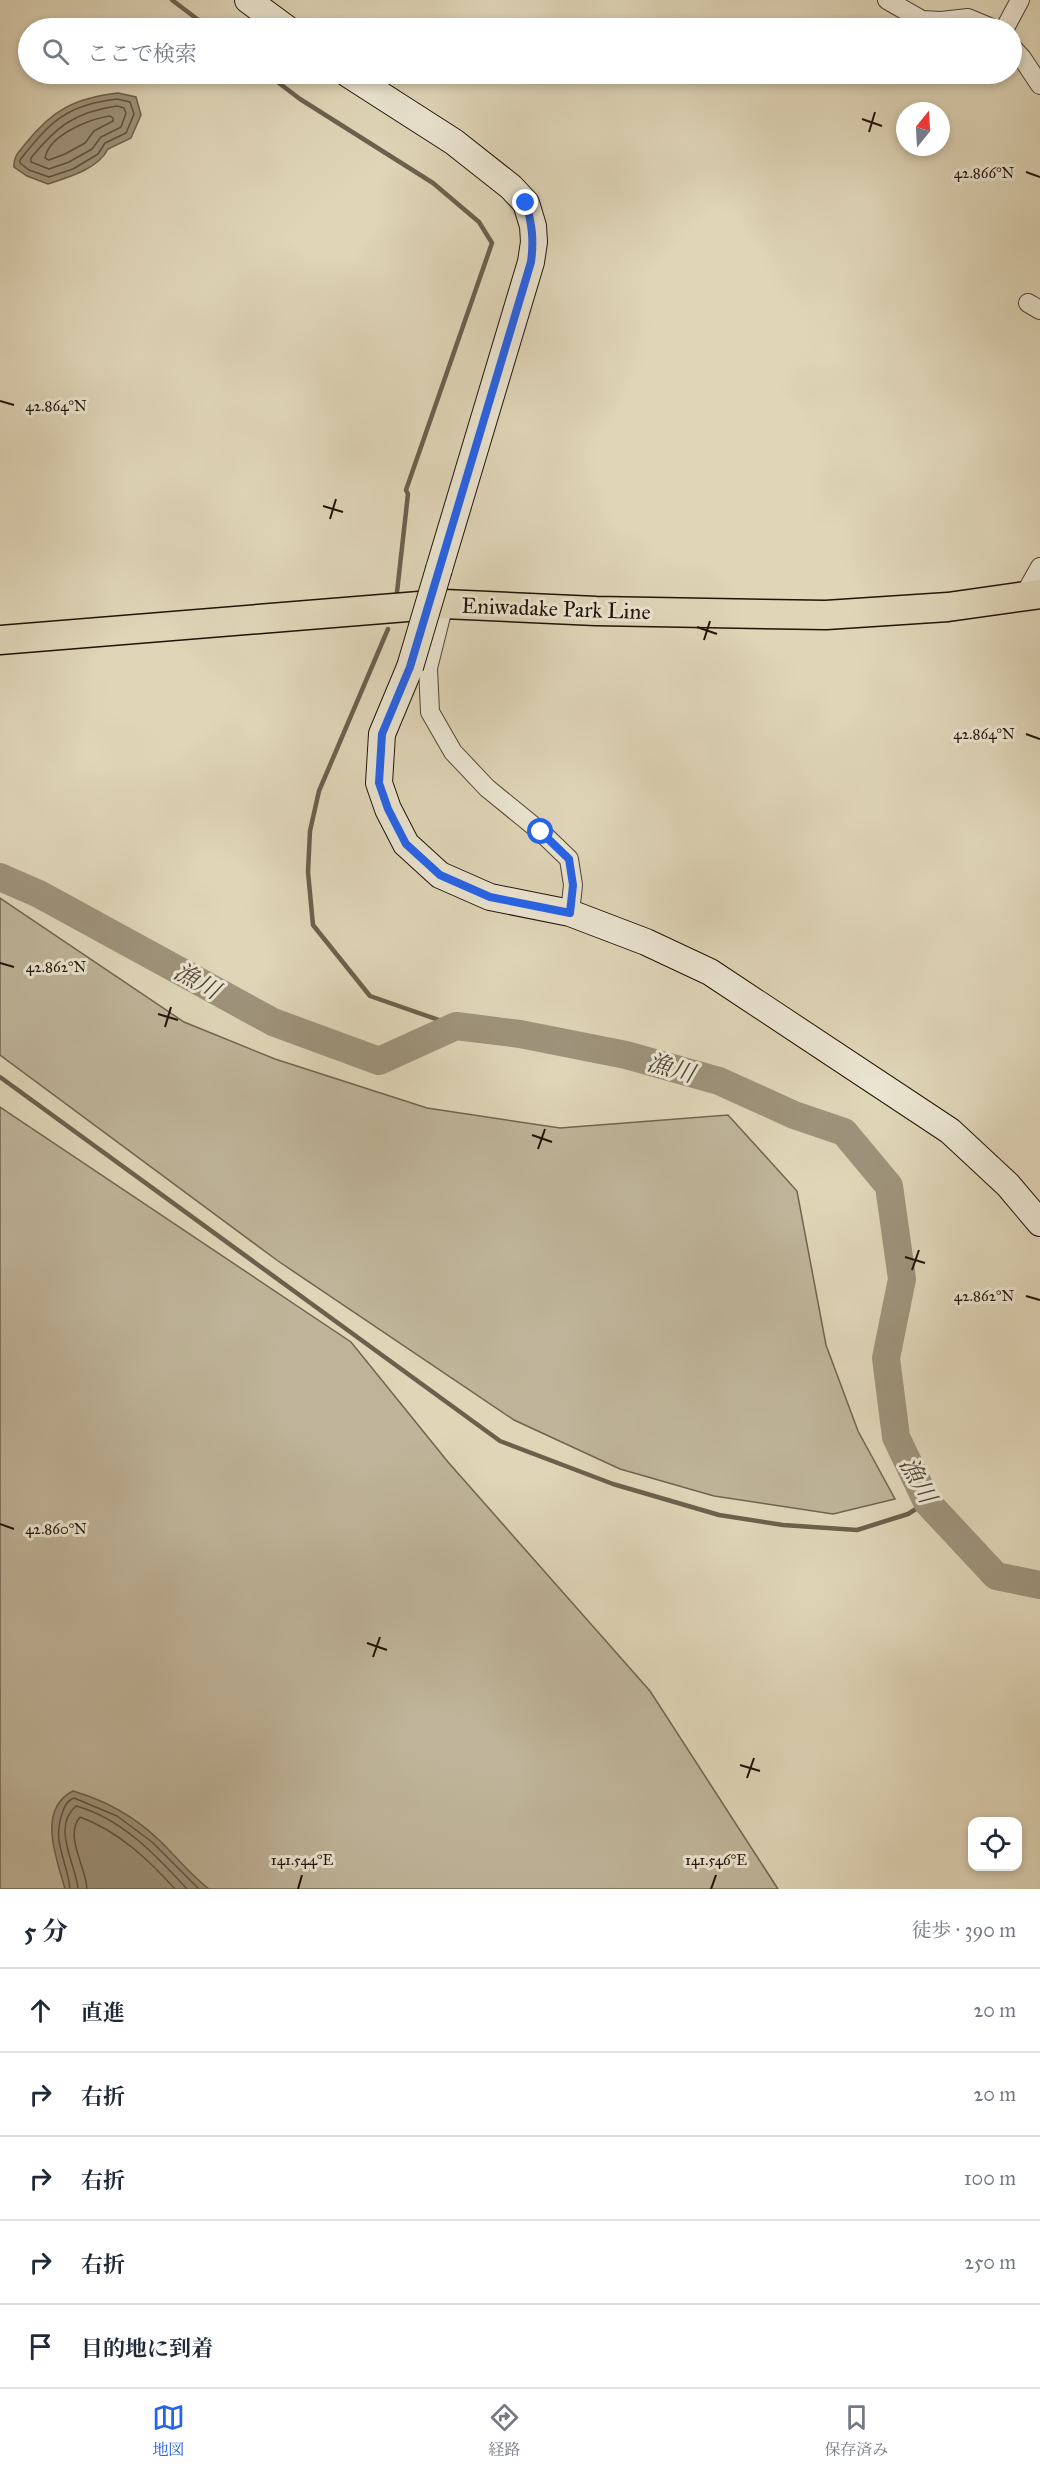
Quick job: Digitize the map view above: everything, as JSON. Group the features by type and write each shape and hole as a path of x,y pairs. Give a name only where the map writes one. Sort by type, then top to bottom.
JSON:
{"main road":[{"name":"Eniwadake Park Line","path":"0,640 444,604 596,611 826,615 948,607 1031,596"}],"street":[{"path":"248,0 272,18"},
{"path":"887,0 918,18"},
{"path":"1010,18 1020,0"},
{"path":"1022,58 1038,78"},
{"path":"364,84 454,142 511,187 526,203 533,226 534,242 531,262 410,667 382,734 379,783 388,809 406,844 440,875 490,897 570,913 646,942 710,972 950,1131 1008,1185 1040,1223"},
{"path":"1031,596 1040,567"},
{"path":"444,604 428,668 430,712 453,752 487,789 541,832 569,859 573,885 570,913"}],"shaded area":[{"path":"0,898 184,1022 275,1059 427,1108 560,1128 728,1115 797,1191 826,1345 858,1431 895,1499 833,1514 714,1496 620,1469 514,1420 278,1261 0,1055"},
{"path":"0,1107 351,1342 448,1462 650,1691 778,1889 0,1889"}],"water":[{"path":"118,93 136,97 141,115 131,138 108,149 90,167 48,184 27,176 14,167 19,151 36,131 56,114 78,102"},
{"path":"73,1791 108,1804 140,1824 209,1889 65,1889 54,1850 52,1822 55,1810 62,1799"}],"waterway":[{"path":"172,0 196,18"},
{"path":"280,84 300,99 433,183 479,222 492,243 406,490 408,494 397,592"},
{"path":"388,629 319,791 310,831 308,872 313,925 370,996 456,1026"},
{"name":"漁川","path":"0,877 39,894 273,1022 379,1061 456,1026 520,1034 626,1055 719,1081 794,1115 844,1132 889,1186 902,1279 886,1358 896,1437 927,1502 996,1576 1040,1585"},
{"path":"0,1077 500,1441 613,1484 719,1515 783,1525 857,1530 908,1514 927,1502"}],"route":[{"path":"526,203 533,226 534,242 531,262 410,667 382,734 379,783 388,809 406,844 440,875 490,897 570,913 573,885 569,859 541,832"}]}
